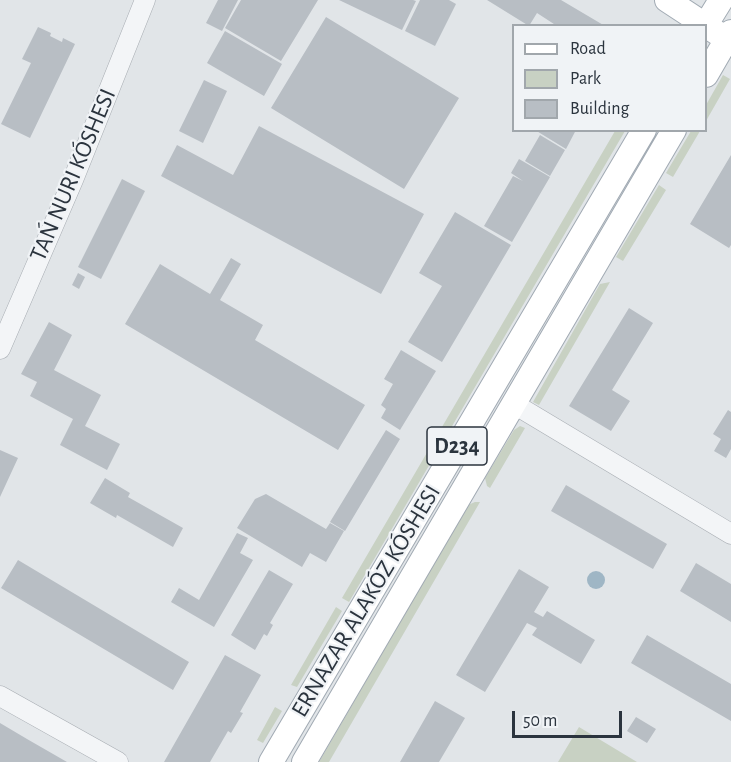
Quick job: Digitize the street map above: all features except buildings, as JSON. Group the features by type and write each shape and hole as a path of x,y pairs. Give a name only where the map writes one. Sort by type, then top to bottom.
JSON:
{"main road":[{"path":"667,0 703,24"},
{"path":"706,24 721,0"},
{"path":"707,26 729,38 707,72"},
{"name":"ERNAZAR ALAKÓZ KÓSHESI","path":"271,762 643,132"},
{"name":"ERNAZAR ALAKÓZ KÓSHESI","path":"304,762 673,132"},
{"path":"449,460 449,469 455,476 464,478 472,474"},
{"path":"418,513 426,510 434,512 440,519 441,527"}],"street":[{"path":"0,349 73,180 145,0"},
{"path":"514,404 731,534"},
{"path":"0,696 118,762"}],"green space":[{"path":"723,75 730,79 707,119 707,103"},
{"path":"614,132 624,132 349,602 342,598"},
{"path":"690,132 699,132 673,177 666,173"},
{"path":"659,185 666,190 623,261 616,257"},
{"path":"610,282 539,405 533,402 600,284"},
{"path":"520,426 525,428 490,488 485,478 514,430"},
{"path":"480,502 329,762 319,762 468,505"},
{"path":"336,607 342,611 297,687 291,685"},
{"path":"275,707 282,711 263,743 257,740"},
{"path":"579,727 637,762 558,762"}],"water":[{"path":"596,571 602,574 605,580 602,586 596,589 590,586 587,580 590,574"}]}
